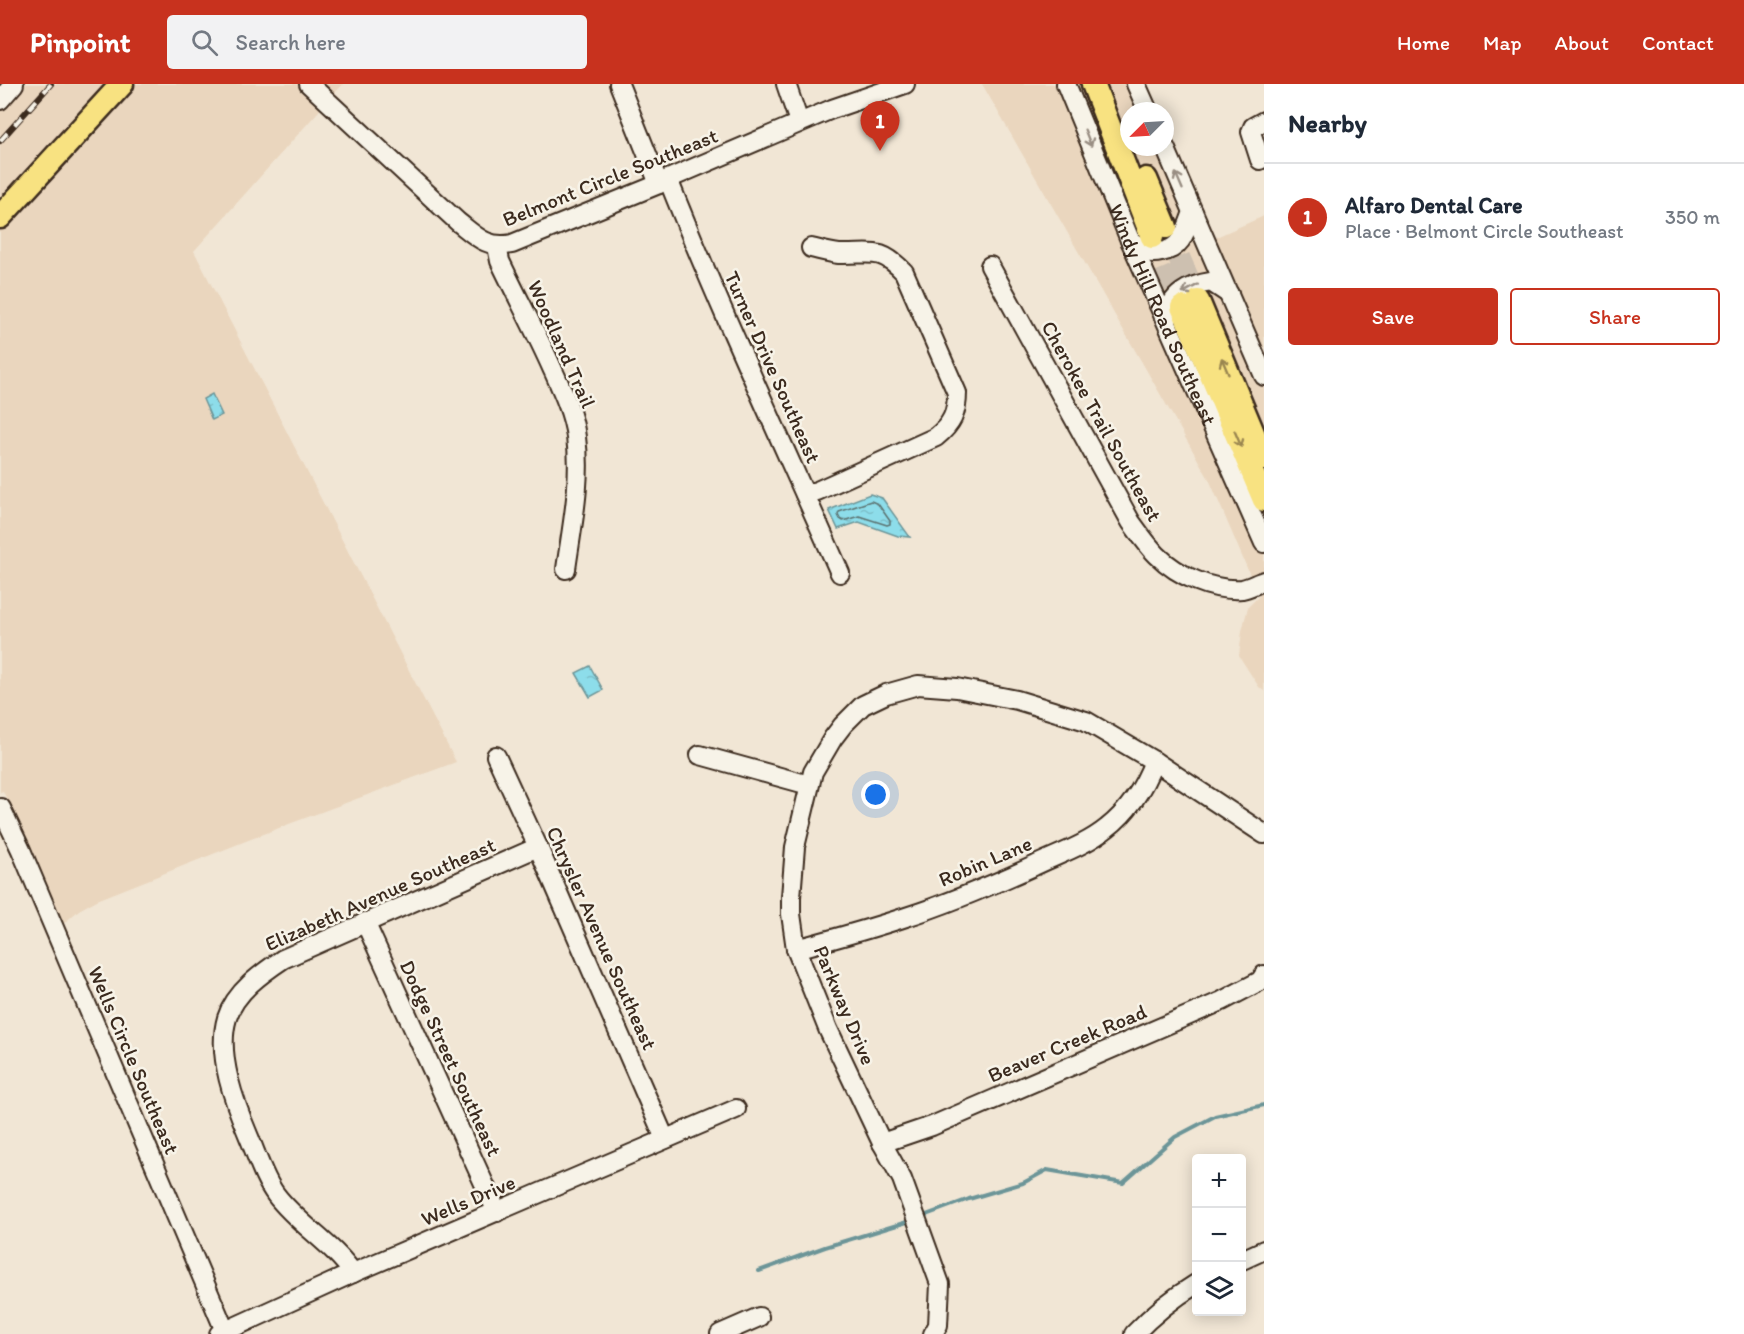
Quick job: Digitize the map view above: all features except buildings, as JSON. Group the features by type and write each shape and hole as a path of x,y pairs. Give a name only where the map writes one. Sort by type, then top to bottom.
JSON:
{"main road":[{"path":"0,217 122,84"},
{"name":"Windy Hill Road Southeast","path":"1093,84 1120,145"},
{"path":"1105,84 1120,119"},
{"name":"Windy Hill Road Southeast","path":"1125,156 1159,232 1135,156"},
{"name":"Windy Hill Road Southeast","path":"1182,310 1264,459"},
{"name":"Windy Hill Road Southeast","path":"1182,310 1264,500"}],"street":[{"path":"0,100 14,84"},
{"name":"Belmont Circle Southeast","path":"309,84 458,222 484,241 497,246 512,244 799,122 905,84"},
{"name":"Turner Drive Southeast","path":"619,84 697,250 840,573"},
{"path":"786,84 799,122"},
{"name":"Windy Hill Road Southeast","path":"1066,84 1130,240 1182,310 1264,543"},
{"path":"1136,84 1144,102"},
{"path":"1260,160 1251,132 1252,127 1264,121"},
{"path":"1169,156 1264,376"},
{"path":"1130,240 1146,252 1168,251 1183,238 1193,212"},
{"name":"Woodland Trail","path":"497,246 500,261 562,389 576,436 576,486 566,569"},
{"path":"805,494 936,437 945,430 957,407 957,393 904,272 895,262 871,252 838,254 811,249"},
{"name":"Cherokee Trail Southeast","path":"990,266 1131,522 1146,543 1175,569 1207,584 1244,589 1264,581"},
{"path":"1182,310 1168,312 1173,302 1191,286 1211,282 1228,294"},
{"name":"Parkway Drive","path":"933,1334 938,1325 940,1284 902,1179 882,1143 828,1029 796,950 791,914 795,848 808,785 819,760 833,738 863,705 885,694 918,685 957,688 1017,700 1086,721 1154,761 1264,834"},
{"path":"700,755 808,785"},
{"name":"Chrysler Avenue Southeast","path":"496,756 665,1139"},
{"name":"Robin Lane","path":"796,950 907,917 958,898 1092,838 1121,816 1133,802 1154,761"},
{"name":"Wells Circle Southeast","path":"1,808 21,850 222,1333"},
{"name":"Elizabeth Avenue Southeast","path":"353,1273 346,1262 275,1194 269,1184 242,1120 228,1074 225,1031 228,1017 246,989 259,976 283,959 538,848"},
{"name":"Dodge Street Southeast","path":"365,922 497,1212"},
{"name":"Beaver Creek Road","path":"882,1143 932,1126 1222,1001 1260,981 1264,975"},
{"name":"Wells Drive","path":"222,1333 353,1273 736,1109"},
{"path":"1246,1258 1264,1250"},
{"path":"1134,1334 1149,1318 1192,1287"},
{"path":"720,1334 759,1317"}],"shaded area":[{"path":"0,84 343,84 194,251 456,762 289,824 97,900 79,910 62,925 3,791 0,792"},
{"path":"982,84 1128,84 1136,102 1120,102 1120,156 1160,156 1198,245 1264,216 1264,691 1239,656 1248,607 1259,596 1209,479"}],"water":[{"path":"212,394 222,415 212,420 203,399"},
{"path":"870,494 882,498 910,537 898,536 859,522 838,529 829,510"},
{"path":"590,666 603,690 590,697 576,673"}],"waterway":[{"path":"926,1215 1023,1183 1047,1170 1123,1183 1175,1137 1215,1116 1264,1105"},
{"path":"759,1271 825,1247 907,1222"}],"tunnel":[{"path":"1166,227 1198,301"},
{"path":"1152,237 1182,307"}],"railway":[{"path":"0,141 51,84"}],"place":[{"name":"Alfaro Dental Care","path":"880,151"}]}
